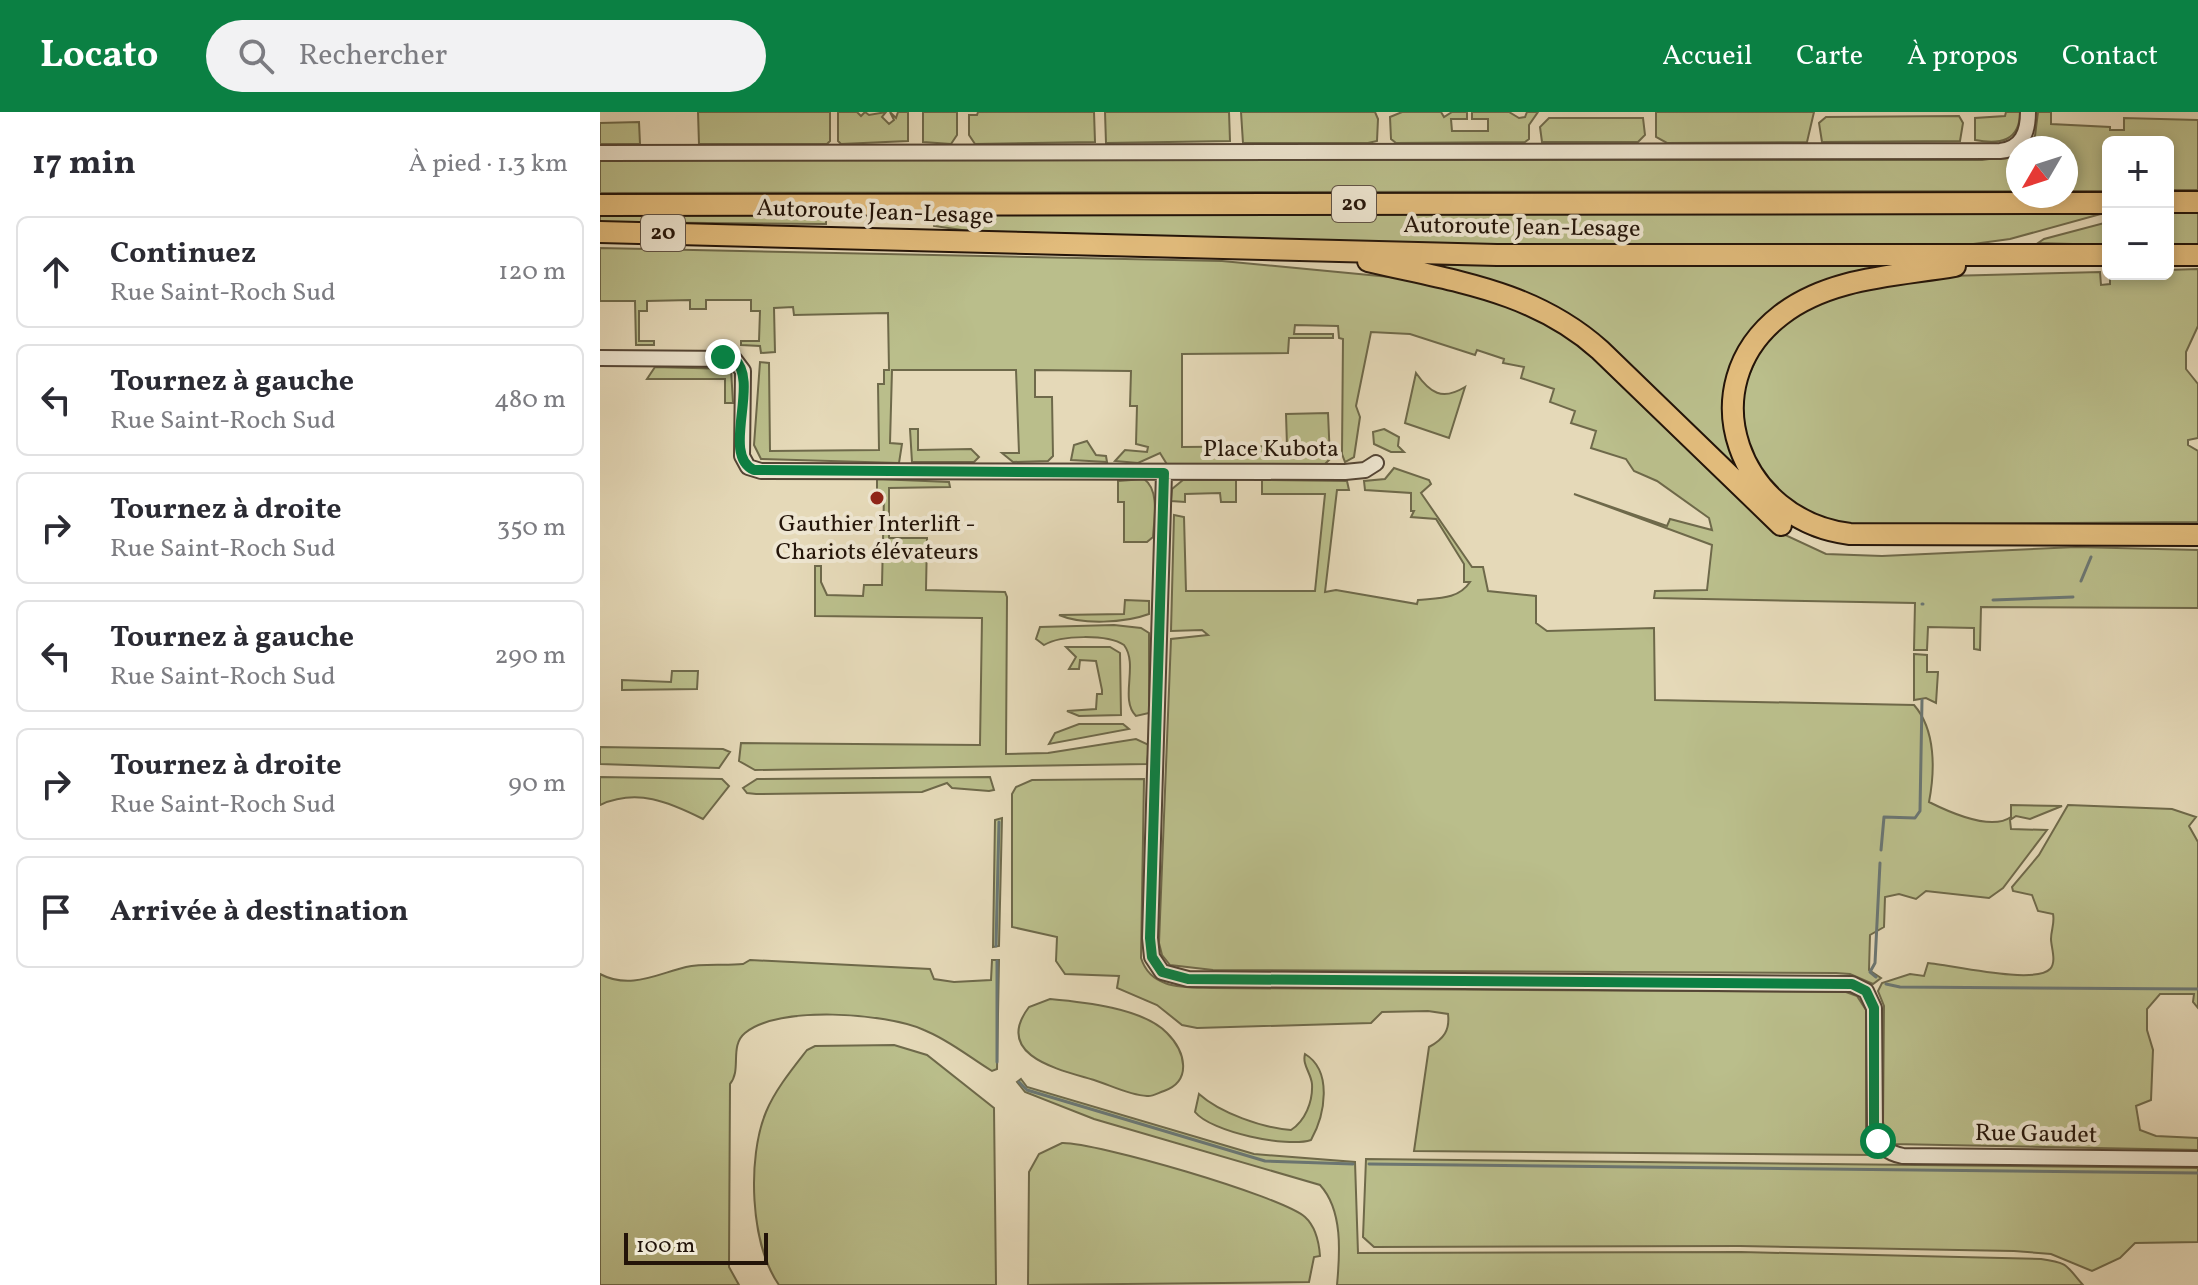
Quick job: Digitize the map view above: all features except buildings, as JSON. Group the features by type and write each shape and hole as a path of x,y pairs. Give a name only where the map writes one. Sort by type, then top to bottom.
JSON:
{"highway":[{"path":"2174,202 2198,202"},
{"name":"Autoroute Jean-Lesage","path":"600,205 2102,203"},
{"name":"Autoroute Jean-Lesage","path":"600,232 1333,252 2102,255"},
{"path":"1333,252 1496,290 1557,317 1615,363 1759,507 1800,535 1820,543 1856,547 1980,537"},
{"path":"2174,255 2198,255"},
{"path":"2013,256 1866,280 1805,300 1778,318 1758,338 1742,366 1735,394 1735,430 1746,463 1767,495 1795,518 1821,529 1850,534 1980,537 2198,535"}],"street":[{"path":"600,153 2000,151 2013,148 2024,137 2028,112"},
{"name":"Place Kubota","path":"600,358 734,359 743,371 742,456 746,465 754,470 1358,472 1376,463"},
{"name":"Rue Gaudet","path":"1164,473 1150,938 1152,957 1162,972 1188,979 1852,984 1866,991 1874,1008 1874,1124 1878,1141 1888,1152 1903,1156 2198,1159"}],"green space":[{"path":"698,112 830,112 830,141 827,144 699,144"},
{"path":"838,112 857,112 861,116 865,112 869,115 886,112 882,117 889,124 894,120 890,112 896,118 898,112 908,112 908,141 841,144 838,141"},
{"path":"923,112 957,112 957,135 951,144 923,142"},
{"path":"978,112 1094,112 1095,142 975,144 969,135 969,115 977,115"},
{"path":"1105,112 1229,112 1230,141 1106,143"},
{"path":"1241,112 1375,112 1378,119 1377,141 1243,143"},
{"path":"1402,112 1441,112 1444,117 1452,112 1467,112 1467,119 1451,119 1452,131 1488,131 1488,119 1472,119 1472,112 1509,112 1519,118 1525,117 1527,112 1538,112 1529,125 1529,139 1525,142 1396,143 1391,139 1390,117"},
{"path":"1656,112 1814,112 1807,142 1667,143 1656,137"},
{"path":"2006,112 2020,112 2019,122 2011,136 1993,142 1975,140 1975,118 2005,116"},
{"path":"2038,112 2051,112 2051,124 2110,127 2110,130 2124,130 2124,118 2198,120 2198,190 2174,190 2174,136 2102,136 2102,191 2078,191 2078,136 2035,136"},
{"path":"1959,116 1963,123 1960,141 1822,142 1819,123 1826,117"},
{"path":"1549,118 1643,118 1645,135 1638,142 1542,142 1540,127"},
{"path":"639,122 640,144 600,144 600,123"},
{"path":"2006,157 2006,191 600,193 600,160 1982,160"},
{"path":"2174,211 2198,211 2198,244 2174,245"},
{"path":"600,212 793,213 826,218 826,224 600,222"},
{"path":"993,212 2102,212 2010,239 1966,245 1490,245 969,231 934,226 934,219"},
{"path":"2102,224 2102,245 2038,243"},
{"path":"600,248 1222,261 1411,279 1472,292 1541,317 1611,370 1768,527 1826,554 1882,556 2076,547 2198,550 2198,608 1981,607 1980,650 1974,649 1974,628 1928,627 1927,650 1914,650 1915,603 1654,598 1655,591 1707,590 1712,545 1574,494 1667,526 1670,519 1712,530 1709,518 1657,481 1634,471 1626,459 1591,448 1596,431 1571,423 1575,411 1550,402 1554,389 1521,378 1524,367 1503,363 1504,359 1477,350 1475,355 1410,334 1371,332 1356,406 1360,417 1354,457 1345,462 1342,454 1343,339 1339,338 1338,326 1295,325 1294,334 1333,334 1333,338 1289,338 1288,353 1182,354 1182,447 1287,446 1286,414 1328,413 1330,459 1324,465 1168,466 1160,453 1138,463 1115,461 1125,450 1147,452 1148,447 1136,444 1137,406 1130,406 1131,371 1035,370 1035,397 1052,397 1053,456 1048,461 1013,462 1002,453 1019,453 1016,370 892,370 890,443 902,444 899,463 761,459 754,445 760,362 769,363 770,451 879,450 878,384 884,384 884,370 889,370 888,313 794,315 793,307 774,308 775,352 761,353 760,346 741,345 741,341 759,341 760,311 751,311 751,300 706,300 706,309 690,309 690,300 647,301 647,311 639,311 639,341 654,341 654,345 636,345 635,301 600,301"},
{"path":"1443,265 1909,265 1864,274 1747,342 1738,462 1844,542 1815,537 1788,524 1598,338 1442,272"},
{"path":"2198,269 2198,326 2186,352 2186,369 2198,384 2198,438 2188,440 2188,445 2198,451 2198,522 1835,525 1790,507 1761,475 1743,434 1742,391 1760,350 1793,315 1847,292 1947,276 2100,272 2101,285 2110,284 2110,280 2174,280 2174,270"},
{"path":"655,367 731,369 733,403 725,403 725,379 647,379"},
{"path":"1416,373 1426,386 1437,393 1450,394 1465,387 1449,438 1405,423"},
{"path":"910,429 918,429 918,450 971,449 979,457 974,462 912,462"},
{"path":"1384,429 1399,437 1398,446 1404,452 1391,452 1374,444 1373,432"},
{"path":"1087,441 1096,455 1106,456 1107,462 1071,460 1074,445"},
{"path":"1394,468 1429,480 1431,484 1421,493 1472,567 1483,567 1488,591 1536,596 1536,623 1547,631 1654,628 1655,700 1914,705 1926,726 1932,751 1929,802 1947,811 1993,822 2011,817 2011,805 2062,806 2030,819 2016,816 2010,820 2011,829 2047,830 2003,888 1989,898 1926,891 1916,899 1899,894 1885,897 1884,927 1870,935 1869,970 1881,978 1873,984 1850,974 1836,973 1213,970 1170,965 1162,955 1159,943 1171,639 1208,635 1202,630 1171,631 1174,515 1184,517 1186,591 1315,591 1325,494 1262,494 1262,480 1347,481 1349,490 1337,490 1325,592 1336,590 1417,604 1418,600 1447,597 1459,592 1470,582 1464,582 1464,564 1436,519 1411,517 1414,511 1411,511 1411,493 1365,490 1364,481 1385,479"},
{"path":"877,479 949,482 950,487 889,488 889,538 927,538 926,590 1005,592 1006,754 1048,753 1136,739 1149,745 1147,764 755,770 739,761 741,743 980,745 982,618 815,616 815,566 821,566 821,582 827,595 863,596 864,585 882,585 884,495 877,495"},
{"path":"1144,479 1154,498 1153,537 1147,542 1124,542 1124,502 1118,502 1118,481"},
{"path":"1183,480 1236,480 1236,502 1221,502 1220,493 1185,494 1185,502 1171,501 1172,489"},
{"path":"1125,600 1149,601 1149,614 1104,622 1059,615 1124,614"},
{"path":"1114,625 1141,628 1149,633 1149,713 1136,716 1131,709 1130,662 1124,645 1107,639 1084,637 1061,639 1044,645 1036,639 1040,627"},
{"path":"1066,647 1110,647 1120,653 1121,715 1079,716 1067,711 1096,709 1097,694 1102,694 1102,690 1096,661 1080,660 1079,669 1069,669 1076,657"},
{"path":"1914,654 1927,655 1927,672 1938,672 1936,703 1926,698 1914,700"},
{"path":"672,671 698,671 697,689 622,690 622,680 671,682"},
{"path":"1079,724 1123,724 1129,729 1049,744 1055,733"},
{"path":"600,747 723,749 730,752 719,768 600,764"},
{"path":"600,777 722,779 729,786 703,819 678,807 640,797 600,805"},
{"path":"990,777 994,790 989,791 952,788 947,783 922,792 756,794 747,793 743,788 757,779"},
{"path":"1144,779 1141,958 1146,968 1161,981 1180,987 1212,988 1846,992 1857,996 1866,1010 1866,1135 1877,1155 1414,1151 1429,1047 1445,1034 1448,1014 1382,1012 1371,1023 1197,1028 1182,1025 1157,1005 1117,988 1119,976 1065,974 1056,961 1057,937 1012,927 1012,794 1016,787 1032,780"},
{"path":"2068,805 2172,809 2196,817 2189,826 2198,842 2198,1008 2193,1002 2194,994 2160,994 2147,1009 2147,1030 2153,1050 2151,1100 2136,1106 2140,1130 2156,1136 2198,1138 2198,1150 1893,1144 1886,1135 1883,1122 1884,1006 1878,991 1882,983 1910,974 1924,976 1928,963 2011,975 2041,973 2050,969 2053,959 2053,914 2038,911 2032,895 2013,891 2012,887 2039,855"},
{"path":"1002,818 999,946 993,947 995,820"},
{"path":"750,960 930,969 934,979 954,982 991,980 992,960 999,960 997,1069 992,1071 933,1034 885,1019 806,1015 761,1024 740,1038 730,1084 729,1267 739,1285 600,1285 600,974 611,979 633,981 693,966 743,964"},
{"path":"1050,999 1112,1008 1156,1024 1167,1033 1182,1057 1179,1080 1155,1095 1140,1095 1035,1058 1019,1038 1020,1024 1029,1007"},
{"path":"894,1045 927,1055 994,1108 996,1285 779,1285 762,1247 754,1200 756,1153 766,1112 807,1050 815,1046"},
{"path":"1305,1054 1320,1071 1324,1094 1320,1118 1311,1140 1285,1142 1232,1132 1195,1112 1199,1094 1242,1118 1291,1130 1304,1116 1311,1098 1312,1084"},
{"path":"1021,1079 1027,1087 1254,1154 1355,1162 1358,1253 1741,1252 2041,1259 2066,1266 2083,1285 1337,1285 1339,1246 1336,1219 1320,1185 1094,1119 1025,1092 1017,1082"},
{"path":"1062,1143 1111,1151 1187,1172 1262,1196 1305,1217 1318,1240 1320,1256 1314,1257 1309,1282 1028,1285 1029,1172 1039,1154"},
{"path":"1366,1159 2198,1168 2198,1242 2135,1243 2120,1258 2092,1271 2051,1254 2014,1251 1740,1246 1374,1247 1363,1237"}],"waterway":[{"path":"2081,581 2091,557"},
{"path":"1993,600 2073,597"},
{"path":"1881,850 1884,817 1915,818 1920,811 1922,700"},
{"path":"996,946 999,822"},
{"path":"1876,977 1870,972 1875,963 1880,863"},
{"path":"997,961 997,1062"},
{"path":"1886,984 1900,987 2198,989"},
{"path":"1019,1082 1027,1090 1265,1161 1353,1164"},
{"path":"1369,1164 2198,1173"}],"place":[{"name":"Gauthier Interlift - Chariots élévateurs","path":"877,498"}],"route":[{"path":"723,357 734,359 742,366 741,449 744,463 754,470 1164,473 1150,938 1152,957 1162,972 1188,979 1852,984 1866,991 1874,1008 1874,1124 1878,1141"}]}
